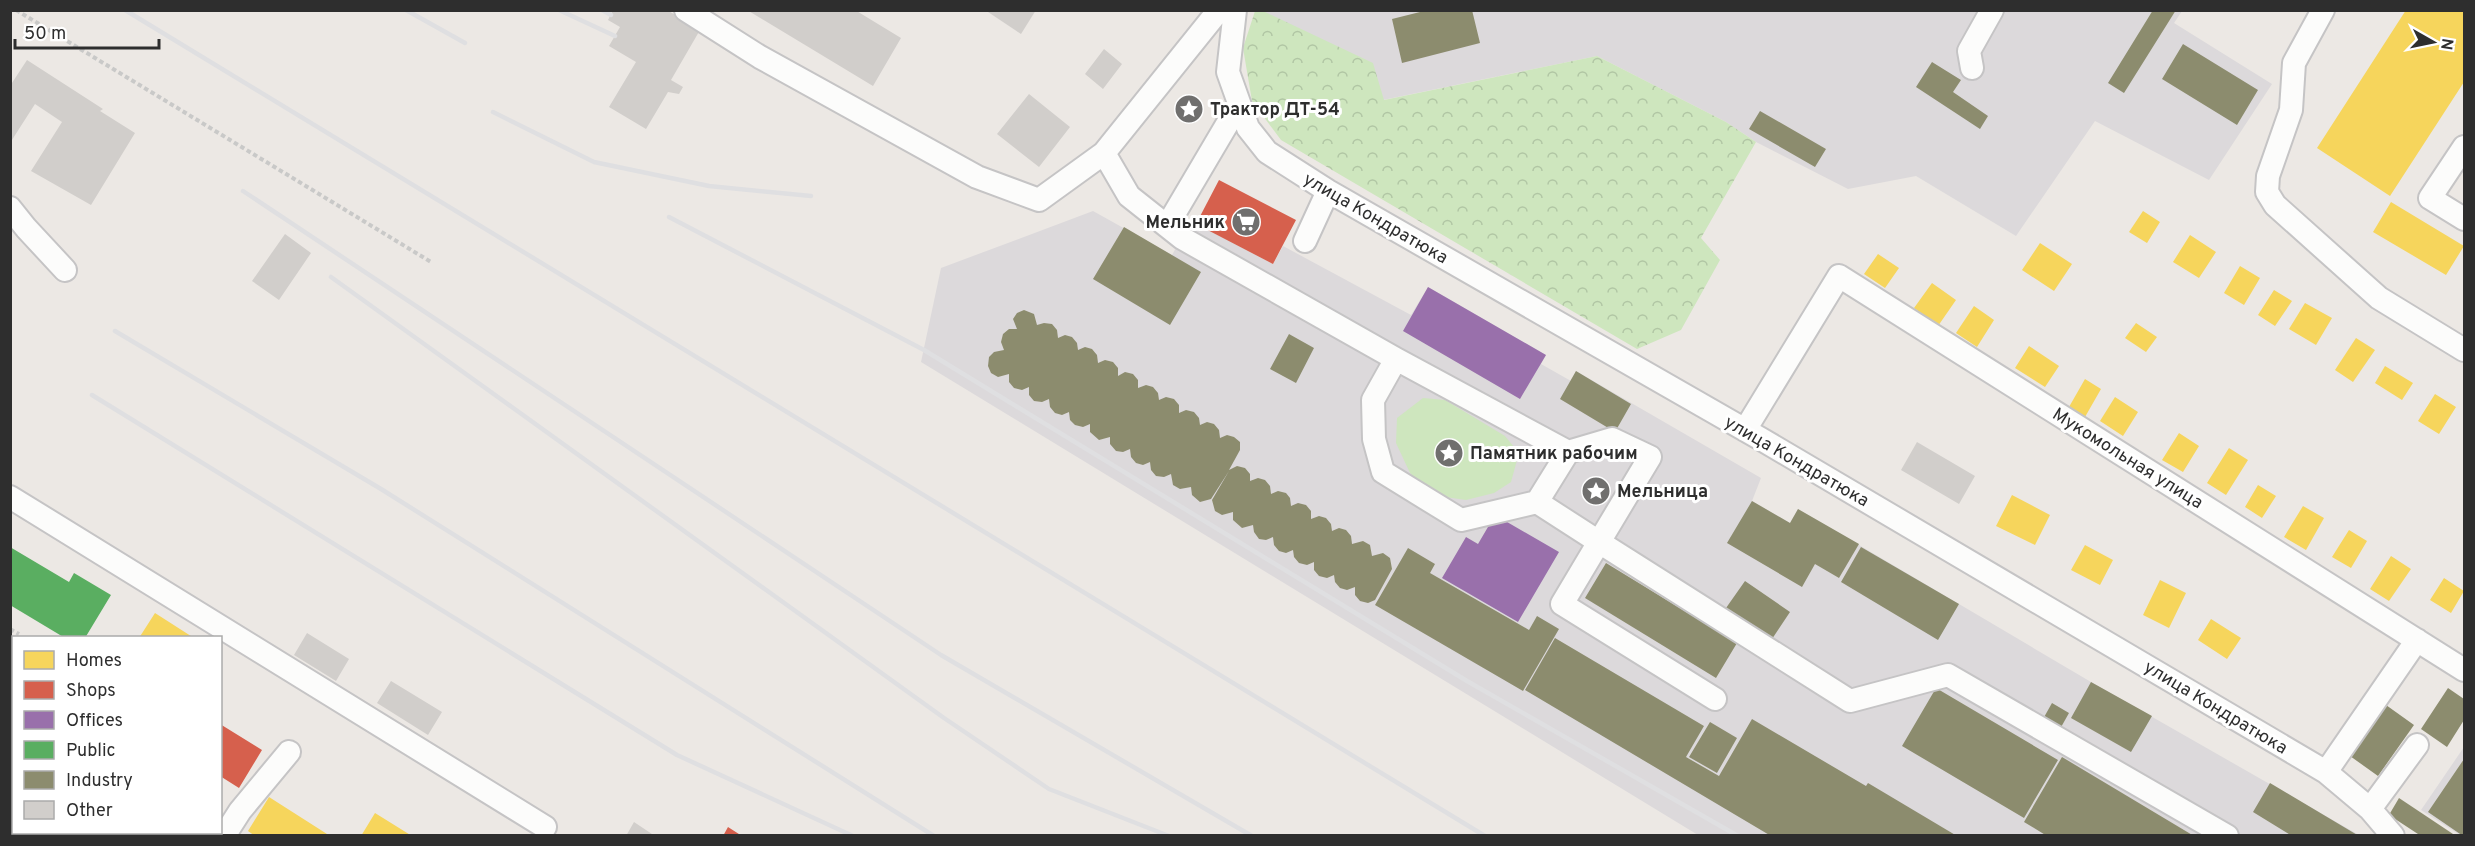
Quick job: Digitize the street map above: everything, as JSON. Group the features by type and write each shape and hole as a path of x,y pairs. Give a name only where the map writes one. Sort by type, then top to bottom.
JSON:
{"street":[{"path":"686,10 760,57 977,177 1039,200 1104,153 1219,10"},
{"name":"улица Кондратюка","path":"1235,10 1228,72 1248,128 1267,152 1328,191 1745,430 2326,772 2370,809 2393,836"},
{"path":"1972,68 1969,51 1992,10"},
{"path":"2323,10 2294,63 2292,110 2268,176 2267,192 2275,205 2379,298 2464,350"},
{"path":"1167,226 1239,104"},
{"path":"2464,147 2430,198 2464,219"},
{"path":"1104,153 1129,196 1182,238 1396,360 1568,452"},
{"path":"1305,240 1328,191"},
{"path":"10,208 65,270"},
{"name":"Мукомольная улица","path":"1745,430 1839,276 2464,670"},
{"path":"1396,360 1373,400 1374,439 1383,472 1461,520 1537,502 1568,452 1612,439 1650,458 1562,604 1715,699"},
{"path":"10,496 545,827"},
{"path":"1537,502 1850,701 1948,675 2227,836"},
{"path":"2326,772 2417,640"},
{"path":"2370,809 2417,745"},
{"path":"224,836 240,811 289,752"}],"path":[{"path":"16,10 431,262"},
{"path":"10,629 19,634"}],"shaded area":[{"path":"1263,11 2182,11 2174,23 2272,84 2209,180 2095,121 2016,236 1916,176 1848,189 1756,142 1726,122 1597,56 1383,100"},
{"path":"1093,211 1172,255 1191,221 1273,264 1283,246 1411,315 1428,287 1546,355 1541,364 1571,381 1576,371 1761,478 1752,501 1790,523 1798,509 2091,682 2359,835 1698,835 921,362 941,268"},
{"path":"2464,747 2464,835 2460,835 2421,810"}],"green space":[{"path":"1255,11 1263,11 1373,63 1384,100 1597,56 1726,122 1756,142 1701,238 1720,260 1681,330 1637,349 1281,140 1252,101 1243,48"},
{"path":"1423,398 1445,400 1505,436 1519,453 1511,482 1494,493 1466,500 1431,495 1410,473 1396,443 1397,418"}],"building: Homes":[{"path":"2406,10 2464,10 2464,82 2390,196 2317,148"},
{"path":"2391,202 2464,246 2446,275 2373,232"},
{"path":"2143,211 2160,222 2147,243 2129,232"},
{"path":"2190,235 2216,252 2199,278 2173,262"},
{"path":"2040,243 2072,264 2054,291 2022,270"},
{"path":"1878,254 1899,268 1885,288 1864,274"},
{"path":"2240,266 2260,278 2244,305 2224,293"},
{"path":"1932,283 1956,300 1938,326 1914,308"},
{"path":"2274,290 2292,301 2275,326 2258,315"},
{"path":"2305,303 2332,318 2316,345 2289,329"},
{"path":"1974,306 1994,320 1977,347 1956,333"},
{"path":"2136,323 2157,337 2146,352 2125,338"},
{"path":"2356,338 2375,350 2353,382 2335,370"},
{"path":"2029,346 2059,366 2045,387 2015,368"},
{"path":"2385,366 2413,383 2402,400 2375,383"},
{"path":"2085,379 2101,389 2085,417 2069,407"},
{"path":"2435,394 2456,407 2439,434 2418,421"},
{"path":"2115,397 2138,412 2123,436 2100,421"},
{"path":"2179,433 2199,446 2183,472 2162,460"},
{"path":"2229,448 2248,460 2226,495 2207,483"},
{"path":"2258,485 2276,496 2262,518 2245,507"},
{"path":"2012,495 2050,515 2035,545 1996,526"},
{"path":"2303,506 2324,518 2306,550 2284,537"},
{"path":"2349,530 2367,541 2351,568 2332,557"},
{"path":"2085,545 2113,560 2100,585 2071,570"},
{"path":"2391,556 2411,569 2389,601 2370,589"},
{"path":"2444,578 2464,591 2451,613 2430,600"},
{"path":"2160,580 2186,593 2169,628 2143,615"},
{"path":"155,613 191,636 140,636"},
{"path":"2211,619 2241,638 2227,659 2198,640"},
{"path":"269,797 327,834 326,836 255,836 248,831"},
{"path":"375,813 412,836 361,836"}],"building: Shops":[{"name":"Мельник","path":"1219,180 1296,220 1273,264 1196,224"},
{"path":"12,658 12,693 10,692 10,661"},
{"path":"222,725 262,750 239,788 222,777"},
{"path":"728,827 742,836 723,836"},
{"path":"29,834 84,834 87,836 28,836"}],"building: Offices":[{"path":"1428,287 1546,355 1520,399 1403,331"},
{"path":"1495,515 1559,552 1518,622 1442,578 1466,537 1478,544"}],"building: Public":[{"path":"10,547 69,582 74,573 111,595 86,636 62,636 10,605"}],"building: Industry":[{"path":"1428,10 1472,10 1480,43 1402,63 1392,19"},
{"path":"2153,10 2176,10 2124,93 2108,83"},
{"path":"2183,44 2258,90 2237,125 2162,79"},
{"path":"1932,62 1961,80 1953,92 1988,116 1980,129 1916,87"},
{"path":"1760,111 1826,149 1815,167 1749,129"},
{"path":"1124,227 1201,272 1170,325 1093,279"},
{"path":"1024,310 1034,314 1037,325 1052,324 1057,330 1058,338 1065,335 1072,337 1077,343 1078,350 1085,347 1092,349 1097,355 1098,363 1105,360 1113,362 1118,368 1118,376 1125,372 1133,374 1138,380 1138,388 1146,385 1153,387 1158,393 1159,400 1166,397 1174,399 1179,405 1179,413 1186,410 1194,412 1199,418 1200,425 1207,422 1214,424 1219,430 1220,438 1227,435 1234,437 1240,442 1240,450 1229,470 1237,466 1245,468 1250,474 1250,481 1258,478 1265,480 1270,486 1271,494 1278,491 1286,493 1290,498 1291,506 1298,503 1306,505 1311,511 1311,519 1319,516 1326,518 1331,524 1332,531 1339,528 1346,530 1351,536 1352,544 1363,541 1370,545 1372,556 1383,553 1390,558 1392,569 1375,600 1368,603 1360,601 1355,595 1355,587 1347,590 1340,588 1335,582 1334,575 1327,578 1319,576 1314,570 1314,562 1307,565 1299,563 1294,557 1293,550 1286,553 1279,551 1274,545 1273,537 1266,540 1259,539 1254,532 1253,525 1242,528 1233,520 1233,512 1222,515 1215,511 1212,500 1229,471 1211,499 1200,502 1192,495 1191,487 1180,489 1173,485 1171,474 1164,477 1156,476 1151,470 1150,462 1143,465 1136,463 1131,457 1130,449 1123,452 1116,451 1110,444 1110,437 1099,440 1090,432 1090,424 1083,427 1075,425 1070,420 1069,412 1062,415 1055,413 1050,407 1049,399 1042,402 1034,401 1029,395 1029,387 1022,390 1014,388 1009,382 1009,374 998,377 991,373 988,366 989,357 994,352 1004,350 1001,342 1003,334 1009,329 1017,329 1013,319 1017,313"},
{"path":"1289,334 1314,348 1296,383 1270,369"},
{"path":"1576,371 1631,404 1615,432 1560,399"},
{"path":"1752,501 1790,523 1798,509 1859,544 1839,578 1815,564 1802,587 1727,543"},
{"path":"1861,547 1959,604 1938,640 1841,582"},
{"path":"1408,548 1435,564 1430,573 1529,630 1537,616 1559,629 1523,691 1375,605"},
{"path":"1606,563 1737,643 1716,678 1585,598"},
{"path":"1745,581 1790,612 1772,639 1726,608"},
{"path":"1555,638 1704,726 1686,757 1719,776 1752,719 1866,786 1868,783 1957,836 1771,836 1525,690"},
{"path":"2091,682 2152,716 2131,752 2071,718"},
{"path":"1936,688 2058,760 2024,818 1902,746"},
{"path":"2448,688 2464,699 2464,720 2447,747 2421,729"},
{"path":"2052,703 2069,713 2060,729 2043,719"},
{"path":"2386,705 2414,725 2378,776 2350,756"},
{"path":"1710,722 1737,738 1717,773 1689,757"},
{"path":"2062,757 2194,836 2047,836 2024,822"},
{"path":"2464,759 2464,836 2463,836 2428,812"},
{"path":"2270,783 2359,836 2292,836 2253,812"},
{"path":"2399,798 2456,836 2421,836 2389,815"}],"building: Other":[{"path":"613,10 667,10 700,30 671,80 683,87 679,94 668,92 646,129 609,107 636,62 609,46 620,27 608,20"},
{"path":"747,10 855,10 901,38 873,86"},
{"path":"985,10 1036,10 1021,34"},
{"path":"1104,49 1122,64 1103,89 1085,74"},
{"path":"27,60 103,109 100,111 135,133 91,205 31,171 62,122 35,104 10,143 10,86"},
{"path":"1029,94 1070,127 1039,167 997,134"},
{"path":"285,234 311,253 279,300 252,281"},
{"path":"1917,442 1975,476 1959,504 1901,470"},
{"path":"307,633 349,659 336,681 294,655"},
{"path":"391,681 442,712 428,735 377,703"},
{"path":"634,822 655,836 626,836"}],"railway":[{"path":"125,10 1485,836"},
{"path":"406,10 465,43"},
{"path":"559,10 615,36"},
{"path":"602,10 611,15"},
{"path":"493,112 594,162 709,186 811,196"},
{"path":"243,191 941,655 1252,836"},
{"path":"669,217 924,350 1467,681 1738,836"},
{"path":"331,277 944,718 1049,789 1169,836"},
{"path":"115,331 381,489 934,836"},
{"path":"92,395 677,755 853,836"}],"place":[{"name":"Трактор ДТ-54","path":"1189,109"},
{"name":"Мельник","path":"1246,222"},
{"name":"Памятник рабочим","path":"1449,453"},
{"name":"Мельница","path":"1596,491"}]}
